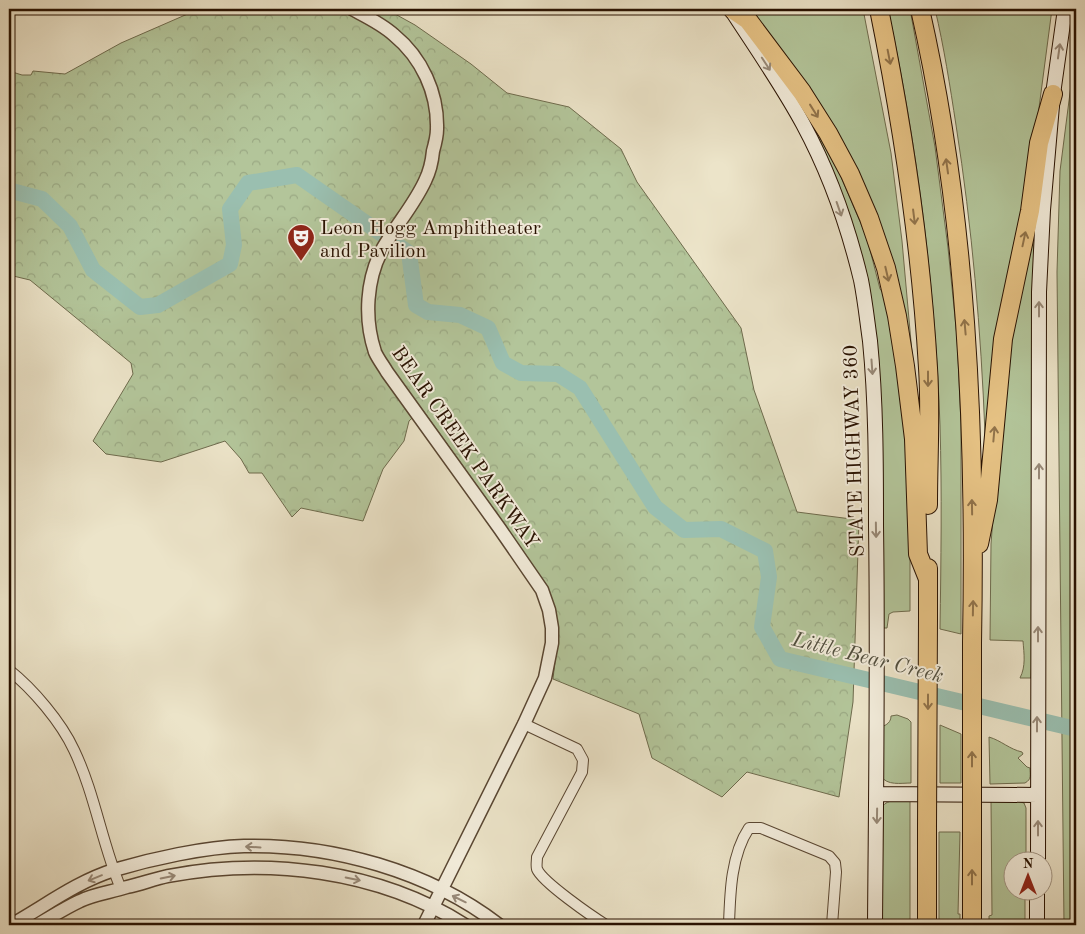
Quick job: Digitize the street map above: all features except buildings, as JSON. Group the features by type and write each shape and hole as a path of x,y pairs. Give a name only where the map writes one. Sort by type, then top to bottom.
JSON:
{"highway":[{"path":"731,9 748,20 802,92 837,149 869,218 886,268 897,316 914,439 918,554 928,579"},
{"path":"879,9 903,138 920,270 928,370 927,925"},
{"path":"920,9 945,148 961,281 971,433 973,574 972,925"},
{"path":"973,574 988,500 1003,339 1030,211 1039,143 1053,94"},
{"path":"917,925 917,911 927,876"}],"main road":[{"name":"STATE HIGHWAY 360","path":"731,9 787,96 808,133 824,168 839,206 861,280 866,311 872,364 875,426 877,628 875,925"},
{"path":"1038,852 1040,292 1043,210 1053,94 1065,9"},
{"path":"877,794 1038,795"},
{"path":"1037,902 1037,925"}],"street":[{"name":"BEAR CREEK PARKWAY","path":"352,9 396,36 414,56 422,68 434,95 438,130 430,170 418,195 382,250 370,288 368,307 371,334 376,354 542,590 548,604 552,628 552,643 545,678 424,925"},
{"path":"9,670 59,723 74,750 121,889"},
{"path":"524,724 577,749 584,760 582,772 537,858 537,869 544,878 590,916 606,925"},
{"path":"729,925 730,886 742,837 749,828 760,828 829,856 835,863 832,925"},
{"path":"11,925 74,886 113,870 188,853 243,846 302,849 342,856 404,873 476,908 499,925"},
{"path":"37,925 81,900 176,875 233,868 282,868 319,872 358,880 396,891 465,925"}],"green space":[{"path":"199,9 386,9 415,25 471,64 507,93 569,107 621,149 637,182 741,328 754,390 797,512 859,520 853,702 839,797 747,772 722,797 652,758 639,714 553,679 557,643 555,616 549,591 501,519 422,409 409,421 404,441 383,469 363,521 301,508 292,517 262,473 249,473 241,459 225,441 161,462 106,454 93,441 133,374 131,363 30,280 9,275 9,71 22,75 31,75 33,71 65,74 121,43"},
{"path":"743,9 863,9 891,153 902,241 913,364 873,218"},
{"path":"888,9 910,9 935,147 948,248 957,337 961,424 961,634 940,629 941,450 934,320 916,163"},
{"path":"935,9 1052,9 1037,123 990,434 985,434 978,317 962,163"},
{"path":"1076,46 1076,925 1064,925 1057,272 1060,171"},
{"path":"795,98 805,109 836,165 867,238 880,289 886,296 908,436 910,557 910,611 889,614 887,628 882,628 858,244 840,189"},
{"path":"1031,232 1036,232 1032,656 1031,678 1020,678 1024,664 1023,641 990,640 991,544 1005,361"},
{"path":"897,715 911,722 911,783 890,783 881,776 881,727 888,723 891,716"},
{"path":"940,725 961,734 961,783 940,783"},
{"path":"989,737 1022,752 1023,754 1018,758 1030,768 1029,780 1025,783 990,784"},
{"path":"894,800 910,800 910,925 881,925 882,807"},
{"path":"991,801 1017,801 1024,803 1026,808 1026,852 1002,852 1002,902 1025,902 1025,925 989,925 989,916 992,915"},
{"path":"939,832 960,832 958,914 960,914 960,925 939,925"}],"waterway":[{"name":"Little Bear Creek","path":"9,193 12,191 42,199 70,226 93,270 140,307 158,305 230,264 234,245 230,209 248,183 297,175 409,253 416,305 428,312 460,315 488,328 503,363 521,373 558,374 580,388 655,507 684,530 721,529 765,551 769,577 762,627 780,659 1076,729"}],"place":[{"name":"Leon Hogg Amphitheater and Pavilion","path":"301,262"}]}
